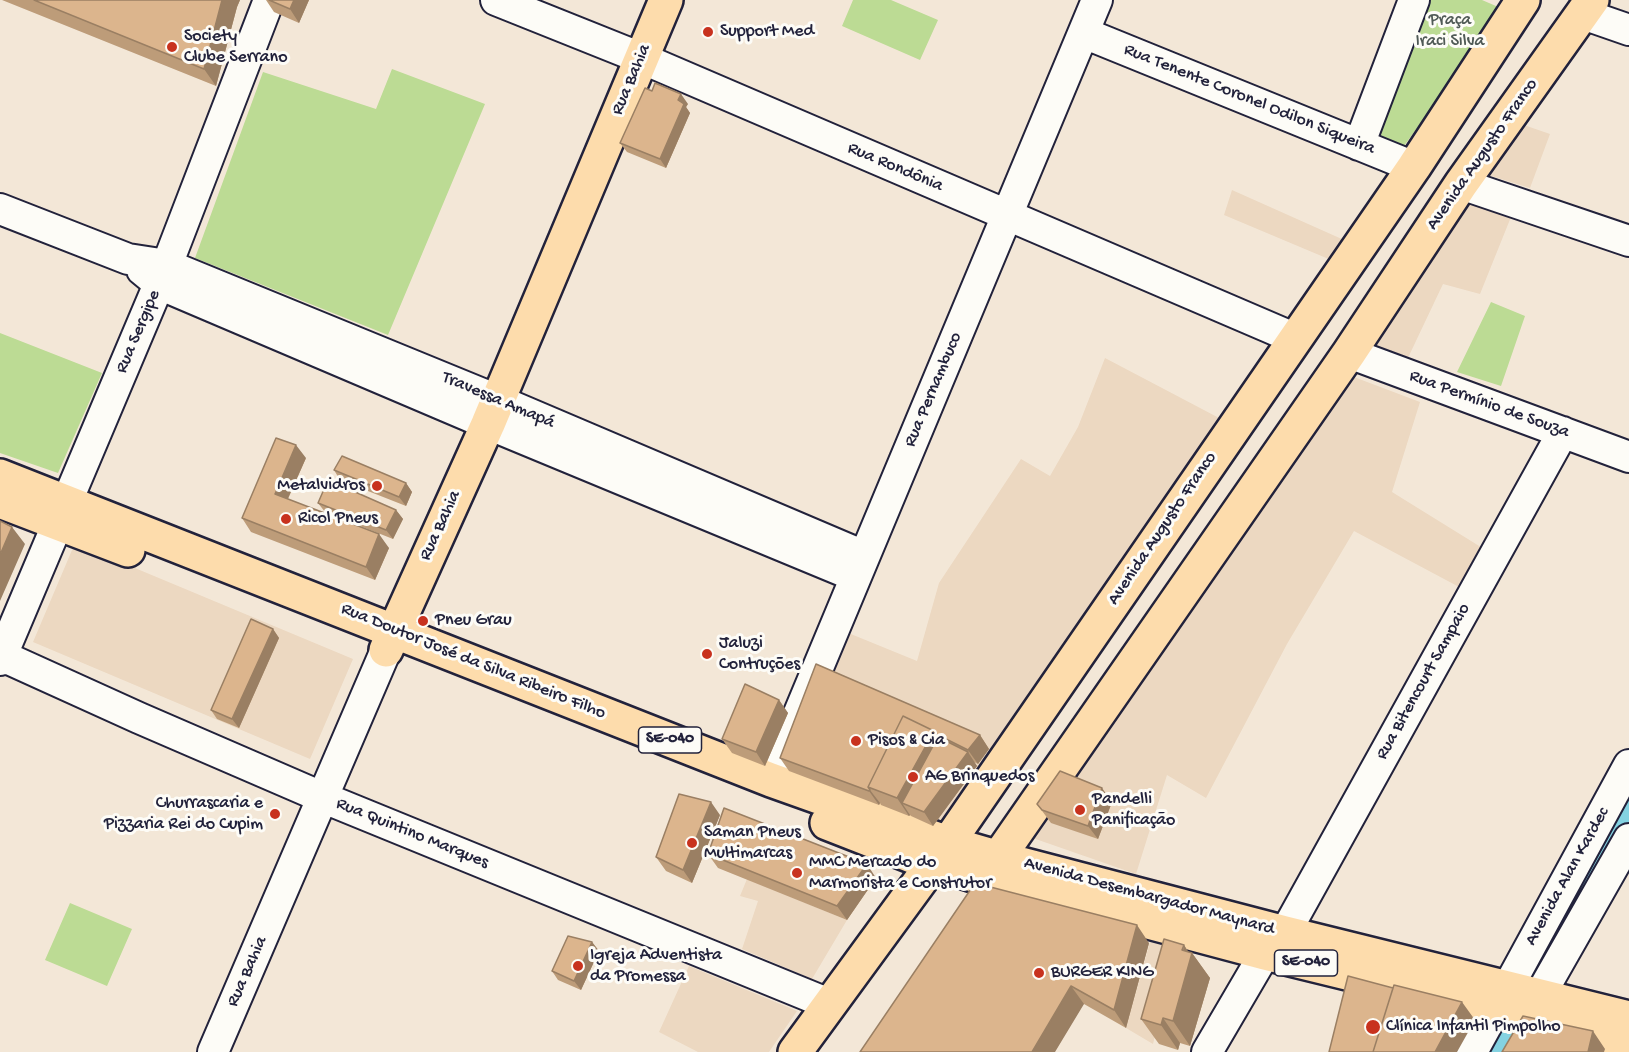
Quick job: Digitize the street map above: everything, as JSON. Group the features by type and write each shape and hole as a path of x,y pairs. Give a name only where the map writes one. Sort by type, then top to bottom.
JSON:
{"main road":[{"name":"Rua Bahia","path":"390,640 492,412 666,0"},
{"name":"Avenida Augusto Franco","path":"795,1052 941,853 1414,167 1520,1"},
{"name":"Avenida Augusto Franco","path":"965,906 1349,353 1461,184 1587,7"},
{"name":"Rua Doutor José da Silva Ribeiro Filho","path":"0,476 63,513 390,640 771,780 941,853"},
{"name":"Rua Doutor José da Silva Ribeiro Filho","path":"0,501 63,513"},
{"name":"Rua Doutor José da Silva Ribeiro Filho","path":"390,640 580,728 914,857 941,853"},
{"name":"SE-040","path":"941,853 991,868"},
{"name":"Avenida Desembargador Maynard","path":"991,868 1275,943 1501,999 1526,1019 1629,1042"},
{"name":"Avenida Desembargador Maynard","path":"1526,1019 1629,1018"}],"street":[{"name":"Rua Sergipe","path":"1,657 163,274 268,0"},
{"name":"Rua Rondônia","path":"496,0 641,58 1294,339"},
{"name":"Rua Pernambuco","path":"771,780 1097,0"},
{"path":"1359,145 1414,0"},
{"path":"1587,7 1629,30"},
{"name":"Rua Tenente Coronel Odilon Siqueira","path":"1084,33 1414,167"},
{"path":"1461,184 1629,241"},
{"name":"Travessa Amapá","path":"0,209 163,274 860,566"},
{"name":"Rua Permínio de Souza","path":"1349,353 1629,457"},
{"name":"Rua Bitencourt Sampaio","path":"1207,1052 1275,943 1563,432"},
{"name":"Rua Bahia","path":"213,1052 390,640"},
{"name":"Rua Quintino Marques","path":"1,657 324,798 829,1004"},
{"name":"Avenida Alan Kardec","path":"1472,1052 1629,765"},
{"name":"Avenida Alan Kardec","path":"1526,1019 1629,839"}],"shaded area":[{"path":"1521,124 1550,134 1530,188 1485,174"},
{"path":"1232,190 1344,240 1331,260 1224,215"},
{"path":"1466,193 1513,212 1480,294 1443,284 1406,362 1365,346"},
{"path":"1105,358 1221,419 935,832 782,773 841,630 917,661 939,583 1021,459 1050,476 1078,427"},
{"path":"1346,374 1420,402 1392,492 1484,549 1461,588 1354,531 1287,644 1206,798 1167,775 1136,874 1027,836"},
{"path":"75,543 353,659 310,759 33,642"},
{"path":"747,879 847,920 812,979 742,949 758,901 740,896"},
{"path":"1150,942 1176,949 1153,1044 1126,1028"},
{"path":"689,966 797,1011 769,1052 698,1052 659,1032"}],"green space":[{"path":"853,0 891,0 938,20 920,60 842,26"},
{"name":"Praça Iraci Silva","path":"1430,0 1482,0 1503,9 1404,146 1387,146 1376,133"},
{"path":"392,69 485,104 388,335 195,258 263,72 376,109"},
{"path":"1491,302 1525,316 1501,386 1457,372"},
{"path":"0,333 102,373 58,473 0,453"},
{"path":"70,903 132,929 107,986 45,960"}],"building":[{"name":"Society Clube Serrano","path":"34,0 222,0 204,69"},
{"path":"269,0 294,0 290,9"},
{"path":"655,83 681,94 678,100 684,104 660,159 620,143 645,88 652,91"},
{"name":"Ricol Pneus","path":"276,438 296,445 275,494 379,534 366,567 242,518"},
{"path":"342,456 406,483 399,497 334,470"},
{"path":"328,480 396,510 386,530 318,503"},
{"path":"0,521 12,527 0,555"},
{"path":"251,619 273,629 232,719 211,710"},
{"name":"Pisos & Cia","path":"816,664 980,735 968,750 903,716 868,787 869,791 780,758"},
{"path":"745,684 779,700 756,752 722,739"},
{"path":"903,716 934,731 897,798 868,787"},
{"path":"938,737 968,752 924,812 902,803"},
{"path":"1060,771 1102,788 1088,826 1042,810 1037,804"},
{"path":"679,794 711,802 683,870 656,857"},
{"name":"MMC Mercado do Marmorista e Construtor","path":"724,808 867,864 837,906 708,854"},
{"name":"BURGER KING","path":"975,883 1137,925 1114,1010 1071,986 1032,1052 860,1052"},
{"path":"568,936 592,942 574,981 552,971"},
{"path":"1164,939 1184,945 1182,950 1192,953 1173,1021 1163,1018 1161,1025 1141,1019"},
{"path":"1348,976 1393,988 1373,1052 1329,1052"},
{"path":"1394,985 1462,1002 1435,1052 1373,1052"},
{"path":"1523,1016 1593,1031 1588,1052 1502,1052"}],"waterway":[{"path":"1537,970 1629,805"},
{"path":"1490,1052 1504,1027"}],"place":[{"name":"Support Med","path":"708,32"},
{"name":"Society Clube Serrano","path":"172,47"},
{"name":"Metalvidros","path":"377,486"},
{"name":"Ricol Pneus","path":"286,519"},
{"name":"Pneu Grau","path":"423,621"},
{"name":"Jaluzi Contruções","path":"707,654"},
{"name":"Pisos & Cia","path":"856,741"},
{"name":"AG Brinquedos","path":"913,777"},
{"name":"Pandelli Panificação","path":"1080,810"},
{"name":"Churrascaria e Pizzaria Rei do Cupim","path":"275,814"},
{"name":"Saman Pneus Multimarcas","path":"692,843"},
{"name":"MMC Mercado do Marmorista e Construtor","path":"797,873"},
{"name":"Igreja Adventista da Promessa","path":"578,966"},
{"name":"BURGER KING","path":"1039,973"},
{"name":"Clínica Infantil Pimpolho","path":"1373,1027"}]}
